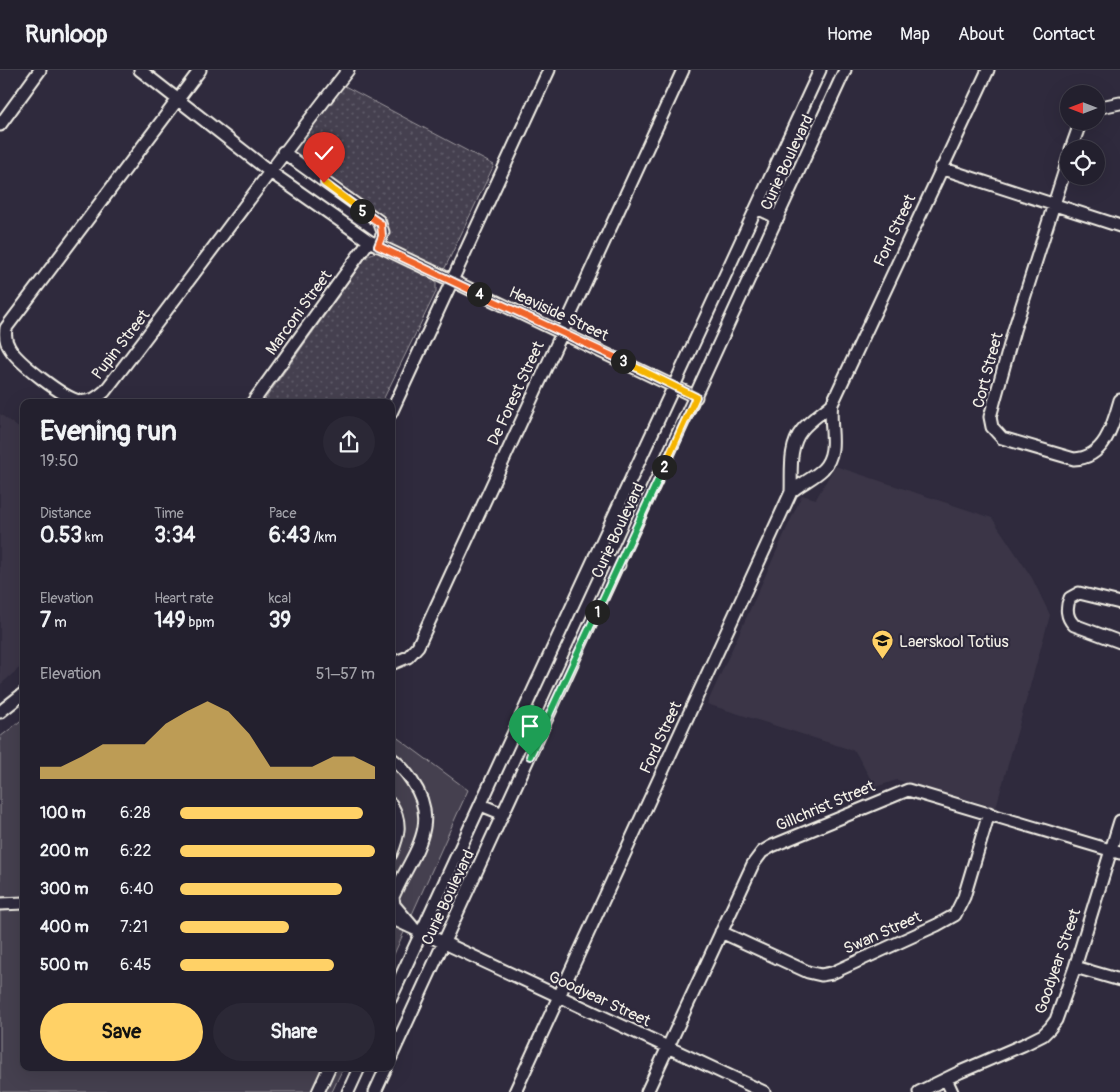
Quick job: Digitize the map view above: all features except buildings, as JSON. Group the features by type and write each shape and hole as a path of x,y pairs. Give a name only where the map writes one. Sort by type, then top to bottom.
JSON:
{"street":[{"path":"0,125 40,70"},
{"name":"Heaviside Street","path":"140,70 269,171 374,243 696,397"},
{"name":"Pupin Street","path":"74,399 49,384 10,349 6,338 6,328 200,70"},
{"name":"Pupin Street","path":"94,399 98,398 190,281 283,152 348,70"},
{"path":"395,405 549,70"},
{"name":"De Forest Street","path":"395,662 408,657 418,646 561,331 683,70"},
{"name":"Curie Boulevard","path":"395,988 418,931 481,805 595,556 676,387 820,70"},
{"name":"Curie Boulevard","path":"395,1048 619,565 845,70"},
{"name":"Ford Street","path":"515,1092 791,492 803,481 818,473 829,460 832,449 832,404 940,168 988,70"},
{"path":"1105,106 1120,103"},
{"path":"283,152 379,222 383,232 374,243"},
{"path":"940,168 1120,226"},
{"name":"Cort Street","path":"1060,182 993,404 990,417 992,427 1002,438 1015,443 1074,459 1081,459 1096,452 1102,444 1113,424 1120,400"},
{"path":"757,208 778,218"},
{"name":"Marconi Street","path":"255,399 374,243"},
{"name":"Ford Street","path":"791,492 792,455 795,440 803,429 832,404"},
{"path":"595,556 619,565"},
{"path":"1120,603 1079,593 1070,598 1067,610 1070,621 1074,625 1120,642"},
{"path":"0,712 20,695"},
{"path":"395,762 414,784 423,802 424,812 424,833 420,845 395,893"},
{"name":"Gillchrist Street","path":"647,1092 753,864 762,852 785,839 908,790 1116,851"},
{"path":"481,805 504,814"},
{"path":"395,810 400,831 395,844"},
{"name":"Swan Street","path":"721,932 808,972 826,974 841,969 955,915 964,897 990,813"},
{"name":"Goodyear Street","path":"919,1092 1043,1035 1056,1020 1116,851 1120,822"},
{"path":"0,904 20,903"},
{"path":"395,906 418,931"},
{"name":"Goodyear Street","path":"395,920 443,944 764,1092"},
{"path":"1075,967 1120,980"},
{"path":"318,1092 328,1071"},
{"path":"348,1092 358,1071"},
{"path":"375,1092 385,1071"},
{"path":"946,1079 952,1092"}],"shaded area":[{"path":"341,84 494,165 444,270 385,243 387,220 291,151"},
{"path":"375,252 381,252 432,276 436,283 436,292 383,399 265,399 367,256"},
{"path":"0,414 20,429 20,668 0,685"},
{"name":"Laerskool Totius","path":"835,466 992,518 1032,578 1050,615 996,807 897,780 875,787 855,751 707,704 802,495 816,499"},
{"path":"20,721 20,1071 342,1071 332,1092 0,1092 0,737"},
{"path":"395,736 468,790 395,952"}],"place":[{"name":"Laerskool Totius","path":"883,660"}],"route":[{"path":"324,183 381,224 383,228 382,236 378,246 561,331 696,397 530,756"}]}
